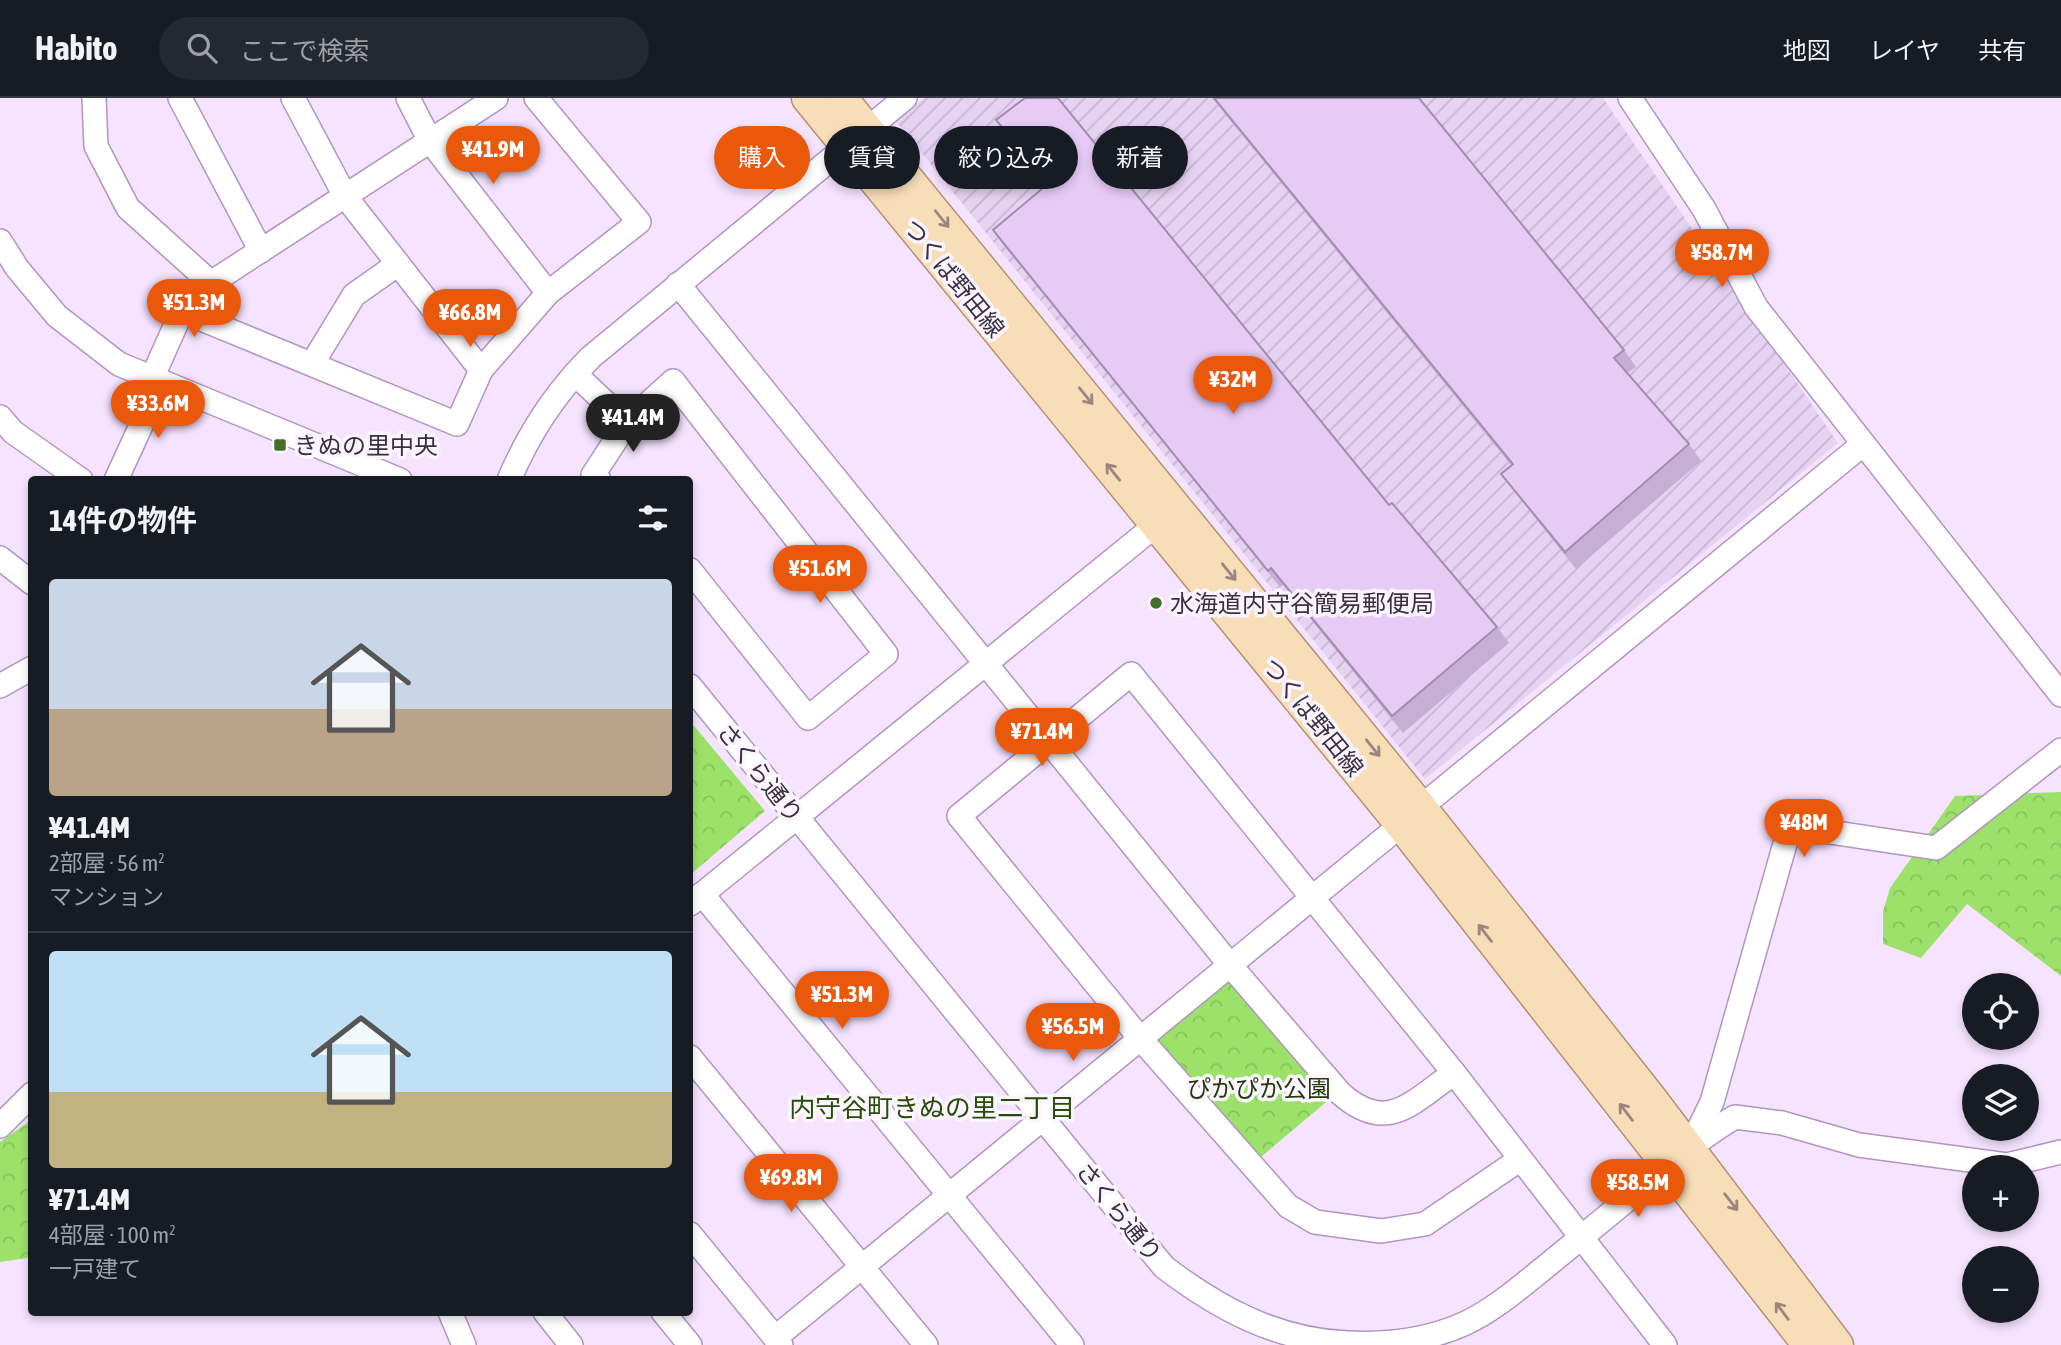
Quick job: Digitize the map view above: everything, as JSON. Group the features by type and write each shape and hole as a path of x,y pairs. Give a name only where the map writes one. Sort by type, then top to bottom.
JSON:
{"main road":[{"name":"つくば野田線","path":"807,98 843,126"},
{"name":"つくば野田線","path":"842,98 853,126"},
{"name":"つくば野田線","path":"897,189 1156,525 1411,816"},
{"name":"つくば野田線","path":"899,189 1411,816 1679,1157 1838,1345"},
{"name":"つくば野田線","path":"1679,1157 1808,1345"}],"street":[{"path":"94,98 96,146 128,208 211,283"},
{"path":"180,98 261,251"},
{"path":"293,98 345,196 481,370"},
{"path":"408,98 430,141 548,293"},
{"path":"118,476 182,311 211,283 496,98"},
{"path":"182,311 457,424 481,370 548,293 639,222 536,98"},
{"path":"871,126 905,98"},
{"path":"1630,98 1704,209 1756,307 2061,695"},
{"path":"511,476 525,443 575,374 678,284 824,164"},
{"path":"0,240 35,291 74,332 119,364 390,476"},
{"path":"312,364 354,295 398,264"},
{"path":"678,284 1230,965 1340,1093 1359,1110 1380,1116 1408,1105 1454,1073"},
{"path":"575,374 627,423"},
{"path":"594,476 627,423 673,381 886,654 808,719 693,574"},
{"path":"0,417 13,432 75,476"},
{"path":"693,1238 770,1340 1862,445"},
{"path":"1072,1345 696,899 1156,525"},
{"path":"0,558 28,580"},
{"path":"0,686 28,670"},
{"path":"1519,1160 1425,1224 1381,1231 1315,1222 1288,1206 1139,1037 958,816 1131,674 1454,1073 1665,1345"},
{"name":"さくら通り","path":"693,690 1164,1267 1195,1291 1234,1314 1289,1334 1325,1342 1417,1342 1464,1324 1489,1311 1679,1157 1735,1117 1782,1124 1859,1145 2007,1165 2061,1152"},
{"path":"1679,1157 1712,1102 1790,826 1936,848 2061,750"},
{"path":"693,1061 926,1345"},
{"path":"0,1126 28,1098"},
{"path":"452,1316 464,1345"},
{"path":"548,1316 571,1345"},
{"path":"666,1316 690,1345"}],"shaded area":[{"path":"924,98 1603,98 1838,443 1425,779 951,189 1078,189 1078,126 934,126 934,168 920,151 920,126 900,126 896,121"}],"green space":[{"path":"693,725 765,811 693,872"},
{"path":"2061,792 2061,976 1967,904 1921,958 1883,944 1883,911 1890,888 1955,796"},
{"name":"ぴかぴか公園","path":"1231,977 1331,1098 1255,1162 1155,1040"},
{"path":"28,1122 28,1257 0,1262 0,1142"}],"building":[{"path":"1025,98 1058,98 1092,140 1092,189 1132,189 1389,505 1392,503 1497,627 1392,716 1271,568 1268,571 993,230 1042,189 1078,189 1078,126 1001,126 996,120"},
{"path":"1214,98 1419,98 1624,350 1614,358 1689,444 1565,552 1501,474 1513,464"}],"place":[{"name":"きぬの里中央","path":"280,445"},
{"name":"水海道内守谷簡易郵便局","path":"1156,603"}],"district":[{"name":"内守谷町きぬの里二丁目","path":"932,1108"}]}
